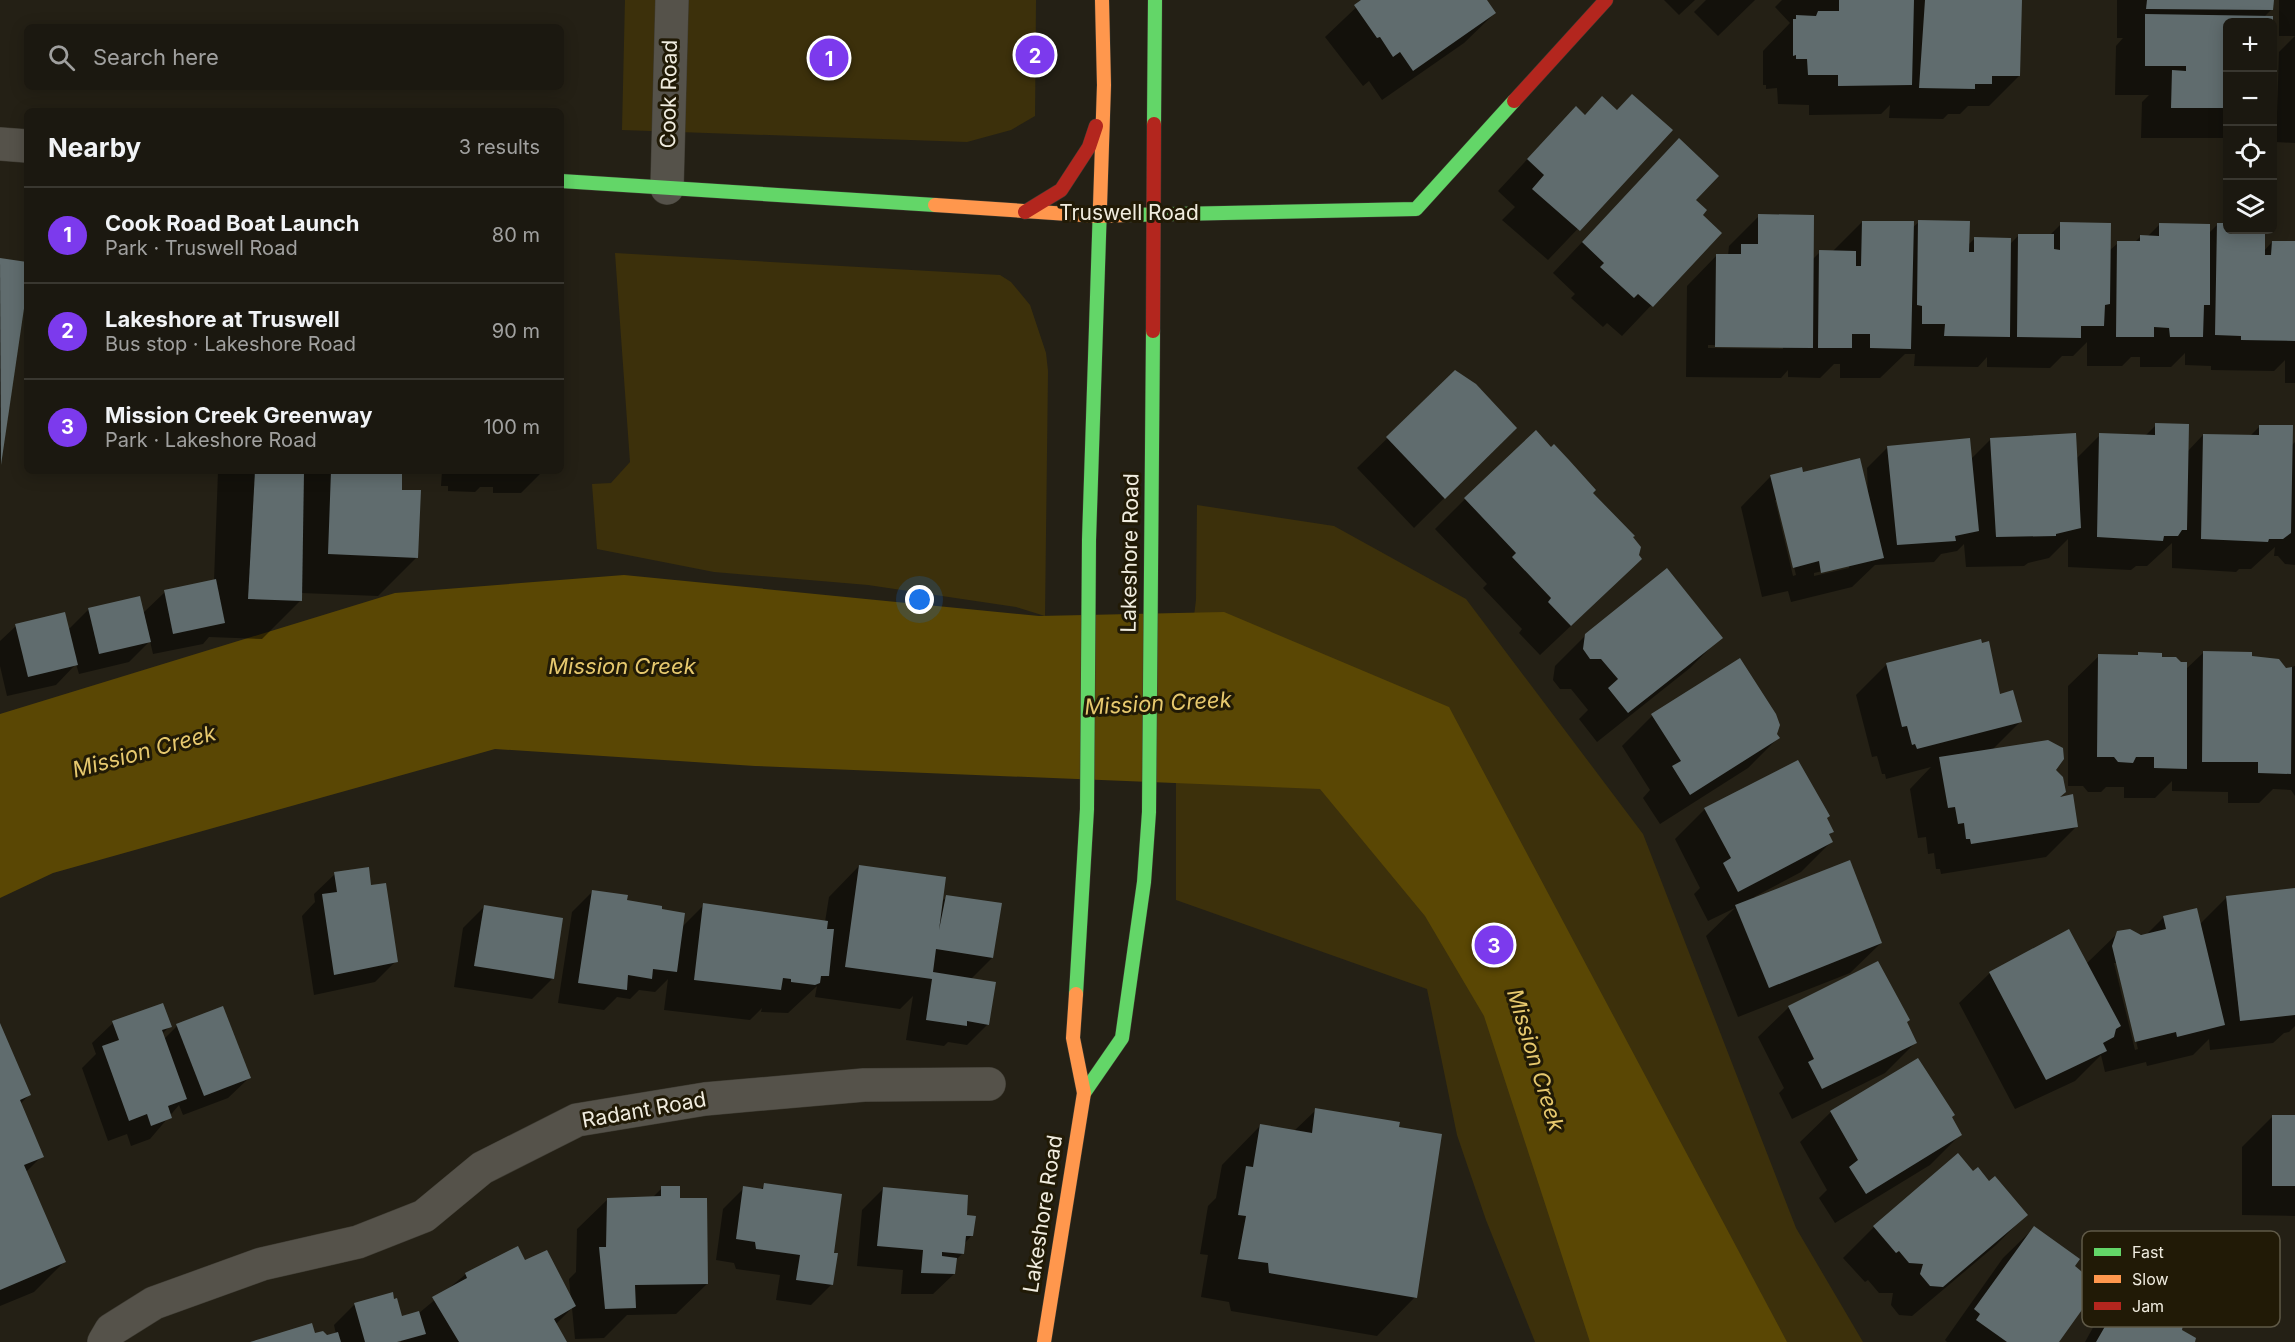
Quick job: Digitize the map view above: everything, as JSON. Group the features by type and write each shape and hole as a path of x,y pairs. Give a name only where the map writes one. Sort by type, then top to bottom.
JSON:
{"main road":[{"name":"Lakeshore Road","path":"1044,1342 1084,1093 1073,1038 1087,809 1089,540 1103,108 1102,0"},
{"name":"Lakeshore Road","path":"1084,1093 1122,1038 1144,882 1149,812 1155,0"},
{"name":"Truswell Road","path":"564,181 1098,216 1416,209 1606,0"},
{"path":"1025,212 1061,190 1089,147 1103,108"}],"street":[{"name":"Cook Road","path":"667,188 672,0"},
{"path":"0,144 24,146"},
{"name":"Radant Road","path":"104,1342 111,1330 154,1303 262,1264 358,1242 424,1216 482,1168 577,1120 705,1099 864,1085 989,1084"}],"shaded area":[{"path":"625,0 1036,0 1035,116 1011,130 967,142 622,130"},
{"path":"615,253 1000,275 1011,282 1030,305 1046,353 1048,371 1045,616 1016,607 868,585 714,572 597,549 592,484 611,483 630,462"},
{"path":"1197,505 1334,526 1466,599 1643,834 1796,1228 1863,1342 1535,1342 1486,1220 1457,1135 1427,989 1176,900 1176,758 1196,600"}],"water":[{"name":"Mission Creek","path":"624,575 1039,616 1224,612 1449,707 1787,1342 1590,1342 1484,1016 1425,916 1320,789 755,766 495,749 53,873 0,898 0,714 395,593"}],"building":[{"path":"1361,0 1487,0 1496,13 1413,71 1400,52 1393,57 1380,37 1377,38 1354,5"},
{"path":"1839,0 1914,0 1912,85 1838,86 1838,75 1808,75 1807,59 1796,59 1796,55 1793,56 1793,19 1796,19 1796,15 1816,16 1818,11 1839,11"},
{"path":"1925,0 2022,0 2020,76 1992,76 1992,84 1975,84 1975,89 1919,88"},
{"path":"2147,0 2274,0 2273,10 2146,9"},
{"path":"2145,14 2273,16 2273,18 2223,18 2223,108 2171,108 2172,70 2186,71 2186,66 2145,66"},
{"path":"1632,94 1673,130 1580,231 1532,189 1544,175 1527,159 1576,106 1585,115 1602,96 1617,110"},
{"path":"1679,138 1719,176 1696,200 1707,210 1703,215 1722,233 1653,307 1638,294 1634,298 1600,267 1604,263 1582,242"},
{"path":"1758,214 1814,215 1813,348 1715,347 1716,254 1741,254 1741,244 1758,244"},
{"path":"1918,220 1970,221 1969,252 1974,252 1974,237 2011,238 2010,337 1944,336 1945,324 1922,324 1922,306 1917,305"},
{"path":"1862,221 1914,221 1911,349 1870,348 1870,334 1852,334 1852,348 1818,348 1819,250 1856,251 1856,266 1861,266"},
{"path":"2060,222 2111,223 2110,304 2105,305 2104,326 2081,326 2081,338 2017,337 2018,234 2054,234 2054,249 2060,250"},
{"path":"2159,223 2210,224 2210,305 2204,305 2203,337 2170,337 2169,328 2154,327 2154,337 2116,337 2117,241 2140,241 2140,235 2159,236"},
{"path":"2217,223 2223,223 2223,234 2265,234 2265,255 2271,255 2272,241 2295,241 2295,341 2241,340 2241,336 2215,335"},
{"path":"0,258 24,262 24,308 1,465"},
{"path":"1455,370 1476,384 1517,428 1445,499 1386,437"},
{"path":"2155,423 2189,424 2187,530 2182,530 2178,536 2164,536 2163,541 2097,537 2099,433 2155,435"},
{"path":"2259,425 2293,425 2291,533 2283,539 2269,539 2268,542 2201,539 2203,434 2259,435"},
{"path":"1536,430 1551,447 1554,444 1596,490 1593,493 1635,536 1633,537 1641,547 1639,555 1642,559 1571,626 1548,602 1551,598 1512,557 1516,553 1464,498"},
{"path":"2076,433 2081,528 2056,534 2056,536 1996,537 1990,438"},
{"path":"1970,438 1979,531 1955,536 1956,541 1897,545 1887,446"},
{"path":"1860,458 1884,558 1821,573 1819,561 1793,568 1770,475 1802,467 1803,472"},
{"path":"255,474 304,474 302,601 248,599"},
{"path":"331,474 402,474 402,490 421,490 418,558 328,554"},
{"path":"1667,568 1723,638 1628,713 1608,688 1618,679 1601,659 1590,659 1583,649 1585,634"},
{"path":"216,579 225,623 173,634 164,590"},
{"path":"140,596 151,642 99,654 88,608"},
{"path":"65,612 78,665 28,677 15,624"},
{"path":"1981,639 1982,643 1989,641 2000,694 2013,690 2022,722 1917,749 1915,744 1912,745 1907,726 1902,727 1886,663"},
{"path":"2203,651 2252,652 2252,656 2279,659 2286,668 2292,667 2291,774 2258,773 2258,762 2202,762"},
{"path":"2138,652 2162,653 2162,657 2176,657 2181,662 2187,662 2187,769 2154,768 2154,757 2136,757 2133,763 2118,762 2114,757 2097,757 2098,654 2138,655"},
{"path":"1740,658 1776,714 1780,725 1777,734 1780,738 1690,795 1672,766 1681,761 1651,714"},
{"path":"2048,740 2063,748 2064,759 2056,770 2063,777 2066,792 2060,797 2073,794 2078,827 1971,844 1970,839 1966,839 1964,823 1958,824 1955,807 1948,808 1939,757"},
{"path":"1798,760 1830,816 1827,818 1834,832 1829,834 1833,842 1738,892 1723,863 1731,858 1704,808"},
{"path":"1850,860 1882,943 1769,988 1735,905"},
{"path":"859,865 946,877 939,930 946,895 1002,903 993,958 936,949 933,972 996,982 989,1025 967,1021 967,1026 926,1020 932,979 845,967"},
{"path":"369,867 371,885 386,883 398,962 334,975 322,894 337,892 334,872"},
{"path":"2295,888 2295,1015 2240,1021 2226,896"},
{"path":"592,890 628,895 627,900 662,906 662,909 685,913 677,972 653,969 652,979 628,975 627,990 578,983"},
{"path":"703,903 828,921 827,929 834,929 829,976 821,976 820,983 815,985 791,982 791,979 783,978 781,990 694,980"},
{"path":"484,905 563,918 554,979 474,966"},
{"path":"2197,908 2225,1025 2177,1037 2176,1032 2135,1042 2112,946 2117,931 2130,929 2141,935 2166,929 2163,916"},
{"path":"2069,929 2121,1026 2116,1029 2114,1037 2103,1043 2107,1051 2046,1080 1989,972"},
{"path":"1878,961 1910,1020 1907,1022 1917,1043 1822,1089 1808,1062 1814,1059 1788,1006"},
{"path":"163,1003 172,1027 162,1030 187,1099 168,1106 172,1118 151,1126 147,1114 129,1121 102,1046 119,1040 112,1021"},
{"path":"223,1006 251,1078 204,1096 176,1024"},
{"path":"0,1023 31,1095 20,1100 44,1157 24,1165 66,1262 0,1290"},
{"path":"1918,1058 1955,1115 1952,1117 1962,1135 1866,1194 1849,1167 1858,1160 1830,1111"},
{"path":"1315,1108 1400,1122 1399,1127 1442,1134 1417,1298 1269,1273 1268,1263 1238,1259 1246,1216 1238,1215 1246,1166 1253,1167 1260,1124 1312,1133"},
{"path":"2272,1115 2295,1115 2295,1186 2272,1186"},
{"path":"1958,1153 1973,1171 1978,1167 1989,1181 1995,1176 2028,1215 1943,1287 1930,1286 1920,1274 1923,1264 1909,1263 1899,1251 1896,1253 1873,1226"},
{"path":"764,1183 842,1194 834,1253 838,1253 833,1285 796,1280 800,1255 756,1249 755,1242 736,1239 743,1186 763,1189"},
{"path":"661,1186 680,1186 680,1198 707,1198 708,1284 635,1285 636,1308 605,1309 599,1247 606,1247 607,1198 661,1196"},
{"path":"883,1187 968,1195 967,1215 976,1216 973,1236 966,1236 964,1254 942,1252 942,1256 957,1258 955,1274 921,1273 923,1250 877,1246"},
{"path":"2034,1226 2080,1259 2075,1266 2082,1272 2082,1310 2059,1342 2007,1342 1976,1320 1980,1314 1974,1309"},
{"path":"518,1246 525,1260 547,1250 576,1306 554,1319 567,1342 459,1342 432,1297 467,1278 465,1273"},
{"path":"393,1292 402,1316 419,1311 426,1334 397,1342 365,1342 354,1303"},
{"path":"312,1323 315,1333 323,1331 327,1335 338,1332 341,1342 250,1342"},
{"path":"2105,1327 2183,1327 2182,1330 2196,1338 2195,1342 2096,1342"}],"traffic: fast":[{"path":"1154,124 1155,0"},
{"path":"1128,215 1416,209 1514,101"},
{"path":"564,181 935,205"},
{"path":"1076,994 1087,809 1089,540 1100,206"},
{"path":"1084,1093 1122,1038 1144,882 1149,812 1153,331"}],"traffic: slow":[{"path":"1100,206 1104,85 1102,0"},
{"path":"935,205 1098,216 1128,215"},
{"path":"1044,1342 1084,1093 1073,1038 1076,994"}],"traffic: jam":[{"path":"1514,101 1606,0"},
{"path":"1153,331 1154,124"},
{"path":"1025,212 1061,190 1089,147 1096,126"}],"place":[{"name":"Lakeshore at Truswell","path":"1035,55"},
{"name":"Cook Road Boat Launch","path":"829,58"},
{"name":"Mission Creek Greenway","path":"1494,945"}]}
